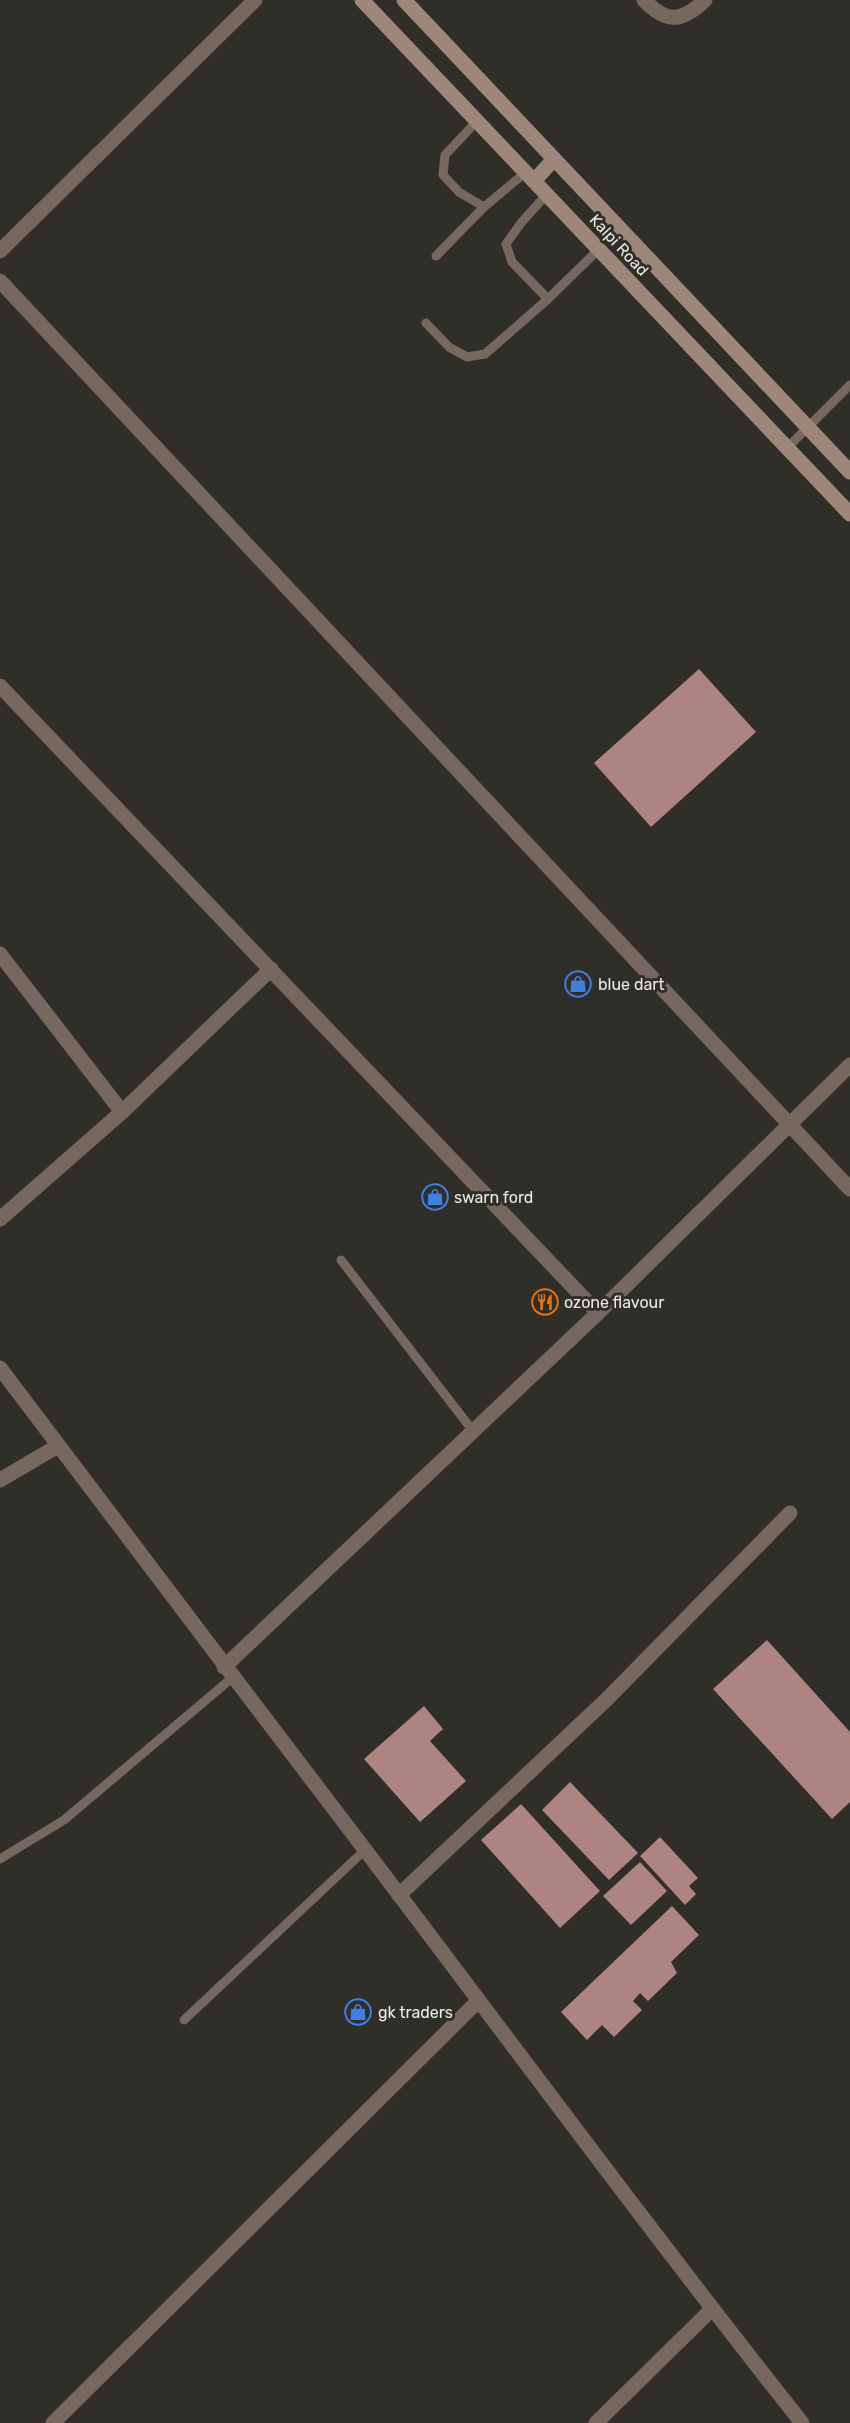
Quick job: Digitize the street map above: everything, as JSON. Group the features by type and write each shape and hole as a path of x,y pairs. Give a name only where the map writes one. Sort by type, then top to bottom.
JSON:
{"main road":[{"name":"Kalpi Road","path":"362,0 850,514"},
{"name":"Kalpi Road","path":"404,0 850,472"},
{"path":"530,176 554,159"}],"street":[{"path":"0,250 255,0"},
{"path":"644,0 656,12 670,18 690,14 705,0"},
{"path":"0,281 850,1189"},
{"path":"0,686 598,1313"},
{"path":"0,954 122,1112"},
{"path":"0,1219 122,1112 271,969"},
{"path":"228,1672 850,1065"},
{"path":"0,1368 712,2309 802,2423"},
{"path":"0,1480 58,1446"},
{"path":"399,1895 606,1700 790,1514"},
{"path":"53,2423 478,2001"},
{"path":"596,2423 712,2309"}],"lane":[{"path":"477,121 445,155 443,175 459,192 484,207"},
{"path":"436,256 484,207 530,176"},
{"path":"547,194 506,244 512,262 549,298"},
{"path":"426,323 449,346 467,357 485,354 549,298 598,249"},
{"path":"787,448 850,385"},
{"path":"341,1260 473,1431"},
{"path":"0,1859 64,1820 228,1672"},
{"path":"184,2020 365,1850"}],"building":[{"path":"699,669 756,732 651,827 594,763"},
{"path":"767,1640 850,1732 850,1802 832,1819 713,1689"},
{"path":"424,1706 443,1729 430,1741 466,1781 420,1822 364,1759"},
{"path":"570,1782 638,1853 609,1880 542,1810"},
{"path":"521,1804 600,1891 560,1928 481,1840"},
{"path":"660,1837 698,1878 689,1886 696,1894 685,1905 640,1856"},
{"path":"640,1862 667,1891 631,1925 603,1896"},
{"path":"672,1906 699,1935 671,1962 677,1973 648,2001 640,1993 633,2001 642,2010 614,2037 602,2025 587,2040 561,2012"}],"place":[{"name":"blue dart","path":"578,984"},
{"name":"swarn ford","path":"435,1197"},
{"name":"ozone flavour","path":"545,1302"},
{"name":"gk traders","path":"358,2012"}]}
